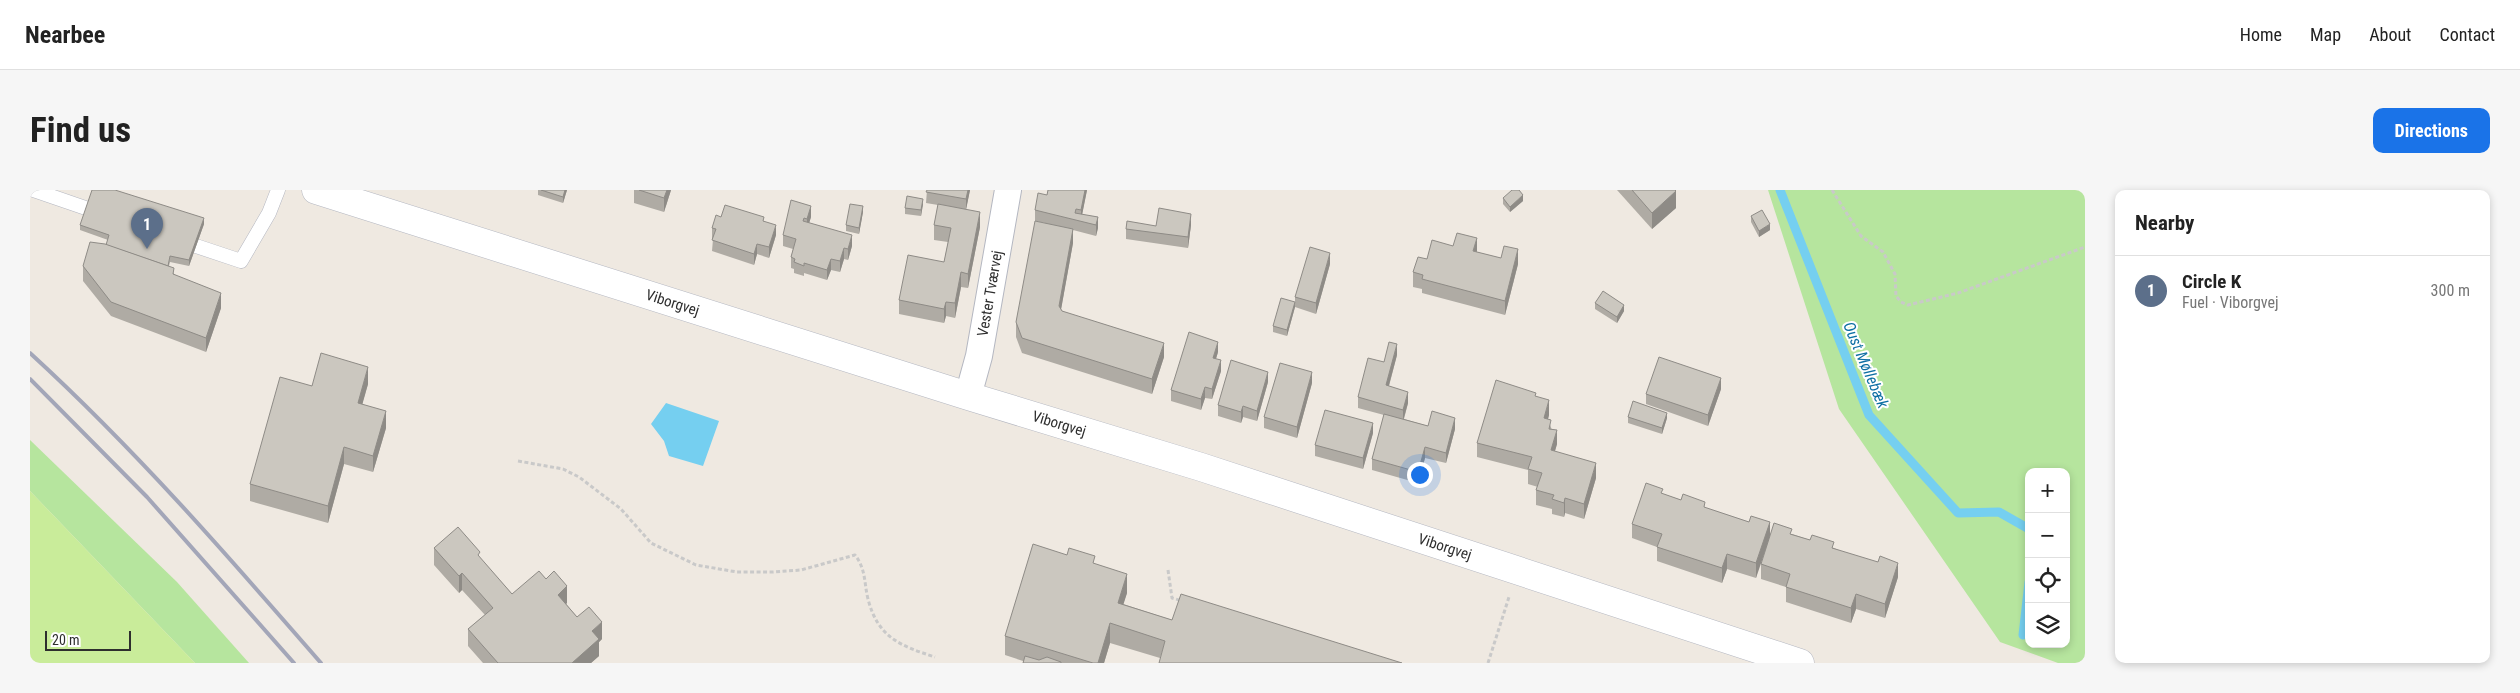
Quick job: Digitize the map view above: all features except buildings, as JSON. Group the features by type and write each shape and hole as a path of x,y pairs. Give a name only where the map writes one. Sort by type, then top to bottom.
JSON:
{"street":[{"name":"Viborgvej","path":"316,190 968,396 1201,467 1800,663"},
{"name":"Vester Tværvej","path":"968,396 979,356 1008,190"}],"lane":[{"path":"33,190 118,219"},
{"path":"165,236 241,262 269,212 278,190"}],"path":[{"path":"1832,190 1861,236 1883,252 1895,274 1896,296 1900,302 1908,305 1958,293 2085,247"},
{"path":"518,461 563,469 579,477 621,509 651,543 696,565 737,572 773,572 801,570 855,555 866,578 868,599 886,636 907,648 935,657"},
{"path":"1168,570 1172,598 1191,603"},
{"path":"1488,663 1517,571"}],"green space":[{"path":"1768,190 2085,190 2085,663 2058,663 2000,642 1839,409"},
{"path":"30,440 177,582 249,663 195,663 30,491"},
{"path":"30,491 195,663 30,663"}],"water":[{"path":"666,403 719,421 703,466 669,456 664,441 651,424"}],"waterway":[{"name":"Oust Møllebæk","path":"1780,190 1869,415 1958,513 1999,512 2025,527"},
{"name":"Oust Møllebæk","path":"2023,635 2027,603"}],"railway":[{"path":"30,353 69,389 144,465 216,543 321,663"},
{"path":"30,379 147,497 294,663"}],"place":[{"name":"Circle K","path":"147,249"}]}
